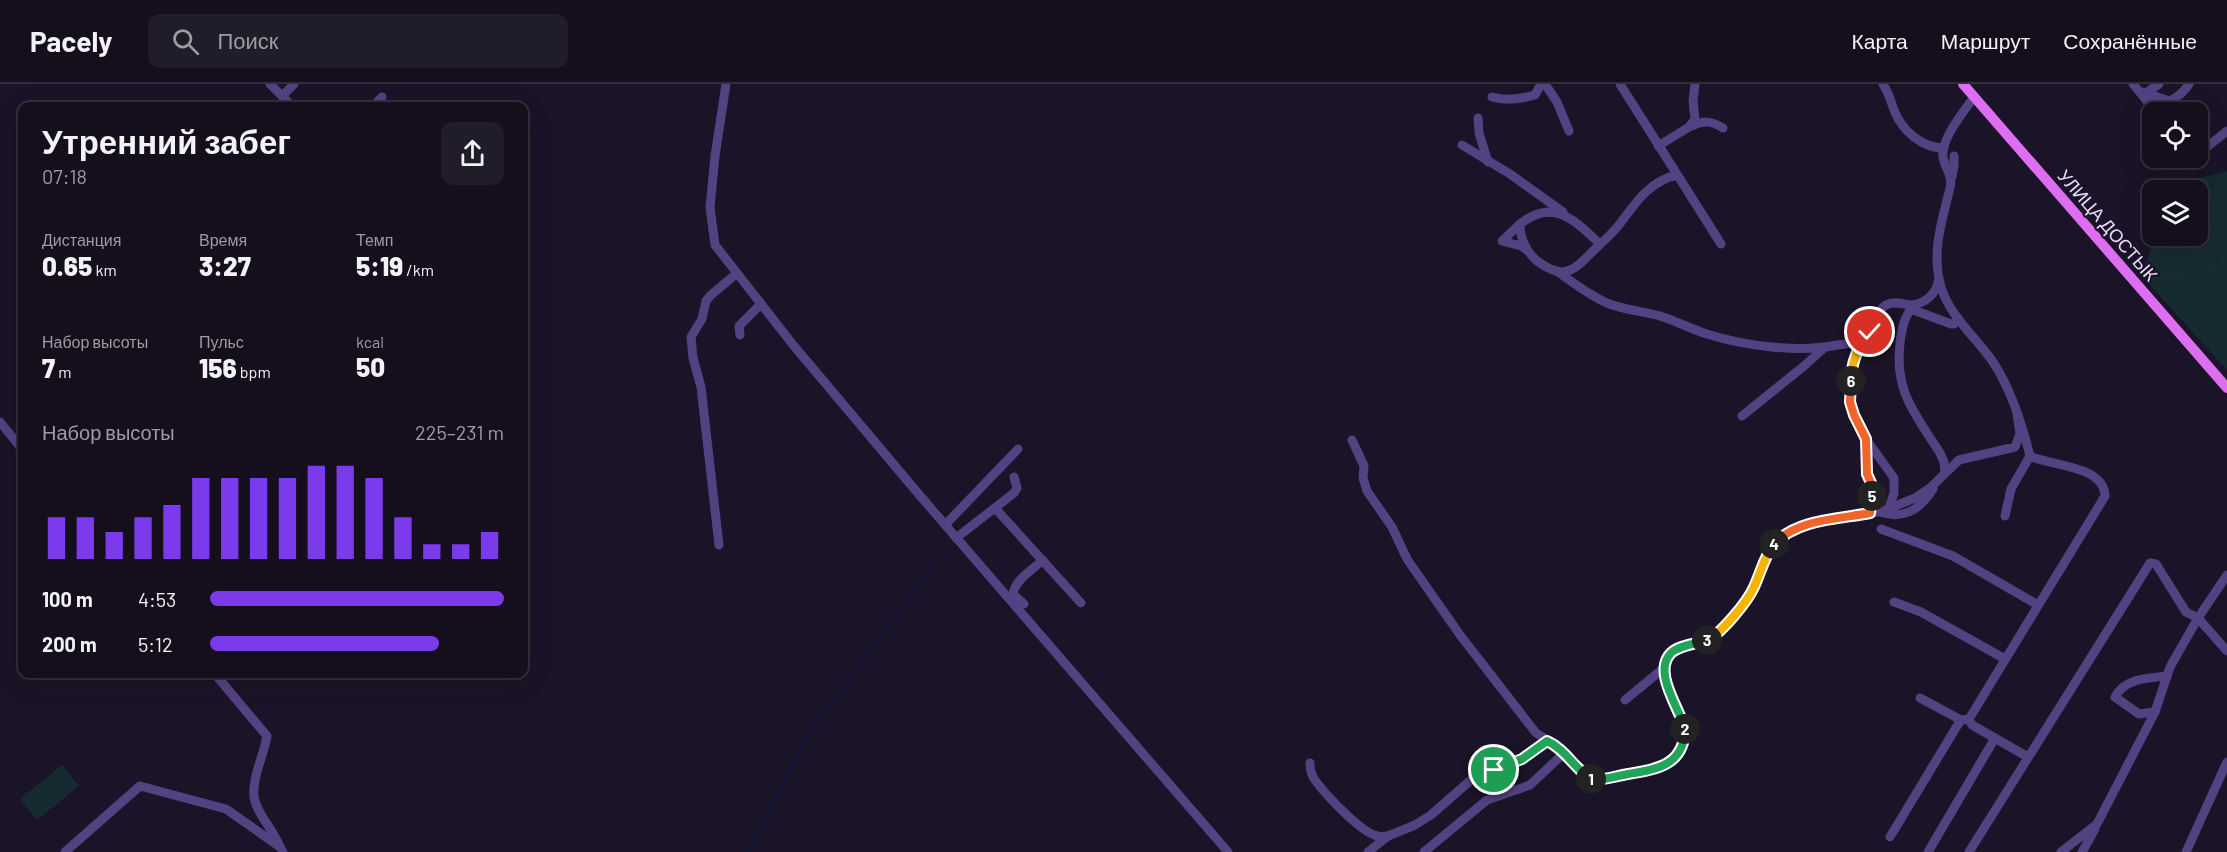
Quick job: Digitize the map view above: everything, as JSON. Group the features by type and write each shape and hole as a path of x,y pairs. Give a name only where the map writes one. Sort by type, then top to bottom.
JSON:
{"main road":[{"name":"УЛИЦА ДОСТЫК","path":"1963,84 2227,388"}],"street":[{"path":"270,84 288,102"},
{"path":"282,96 294,84"},
{"path":"726,84 710,207 715,245 736,274 945,525 1012,598 1228,852"},
{"path":"1535,94 1540,84"},
{"path":"1620,84 1721,244"},
{"path":"1692,123 1695,84"},
{"path":"1883,84 1892,96 1894,110 1911,134 1922,144 1944,148"},
{"path":"2139,90 2159,84"},
{"path":"2167,102 2189,84"},
{"path":"1492,97 1514,99 1535,94 1547,87 1557,102 1569,131"},
{"path":"2139,90 2170,101"},
{"path":"377,102 382,97"},
{"path":"1951,179 1943,157 1944,148 1949,135 1974,97"},
{"path":"1478,118 1479,133 1488,162"},
{"path":"1658,146 1692,123 1709,121 1723,128"},
{"path":"2208,146 2227,131"},
{"path":"1462,145 1510,174 1565,214 1600,244"},
{"path":"1954,156 1954,166 1938,234 1936,258 1939,278 1948,304 1996,367 2017,413 2030,456"},
{"path":"1557,271 1562,272 1576,267 1617,227 1642,194 1660,181 1677,175"},
{"path":"1565,214 1557,212 1530,218 1502,241 1521,246 1545,266 1557,271 1606,303 1663,317 1708,334 1747,344 1782,346 1788,349 1824,348 1864,339"},
{"path":"1520,224 1527,250"},
{"path":"719,544 710,448 691,337 702,319 706,301 736,274"},
{"path":"1875,512 1902,516 1912,511 1930,494 1942,476 1944,462 1906,398 1900,382 1898,366 1903,321 1912,307 1935,293 1939,278"},
{"path":"1889,508 1894,493 1894,478 1866,439 1850,402 1853,360 1879,313 1886,306 1896,303 1912,307 1951,324 1954,324 1958,318"},
{"path":"740,335 741,322 761,304"},
{"path":"1742,416 1824,348"},
{"path":"0,422 18,444"},
{"path":"1866,439 1867,474 1873,493 1875,512"},
{"path":"1353,440 1364,466 1363,478 1367,491 1392,527 1407,559 1460,635 1536,733 1556,745 1580,772 1592,780 1609,779 1644,772 1669,763 1675,758 1684,741 1685,729 1668,690 1665,667"},
{"path":"1625,700 1665,667 1671,653 1681,647 1713,638 1718,633 1753,590 1768,552 1776,541 1807,524 1875,512 1915,498 1930,488 1959,460 1976,454 2015,447 2024,442"},
{"path":"945,525 1017,449"},
{"path":"2005,516 2011,489 2030,456"},
{"path":"1890,837 2005,659 2105,496 2105,492 2094,477 2074,468 2030,456"},
{"path":"956,538 1017,488 1014,477"},
{"path":"995,508 1081,603"},
{"path":"1881,529 1953,556 2038,605"},
{"path":"1012,598 1014,589 1022,578 1043,560"},
{"path":"1970,852 2150,563 2156,564 2186,612 2198,618 2227,651"},
{"path":"2082,852 2154,712 2170,667 2198,618 2227,575"},
{"path":"1012,598 1024,604"},
{"path":"1894,602 1921,612 2005,659"},
{"path":"2154,712 2139,714 2115,698 2119,691 2138,679 2168,676"},
{"path":"218,678 267,736 254,797 282,850"},
{"path":"1920,698 1965,719 2028,757"},
{"path":"1928,852 1995,738"},
{"path":"1368,852 1388,836 1415,825 1431,815 1472,779 1522,759 1547,741"},
{"path":"1424,852 1487,800 1530,785 1564,753"},
{"path":"2186,852 2227,762"},
{"path":"1310,763 1314,780 1340,808 1363,829 1377,836 1388,836"},
{"path":"65,852 140,786 226,809 282,850"},
{"path":"2061,852 2097,824"}],"green space":[{"path":"2227,171 2227,370 2142,274 2152,246 2208,246 2208,180 2195,180"},
{"path":"62,765 79,786 37,820 20,799"}],"waterway":[{"path":"747,852 813,728 934,566"}],"route":[{"path":"1494,770 1522,759 1547,741 1556,745 1580,772 1592,780 1644,772 1669,763 1675,758 1684,741 1685,729 1668,690 1665,664 1671,653 1681,647 1713,638 1718,633 1753,590 1768,552 1776,541 1807,524 1870,513 1873,493 1867,474 1866,439 1850,402 1853,360 1870,332"}]}
